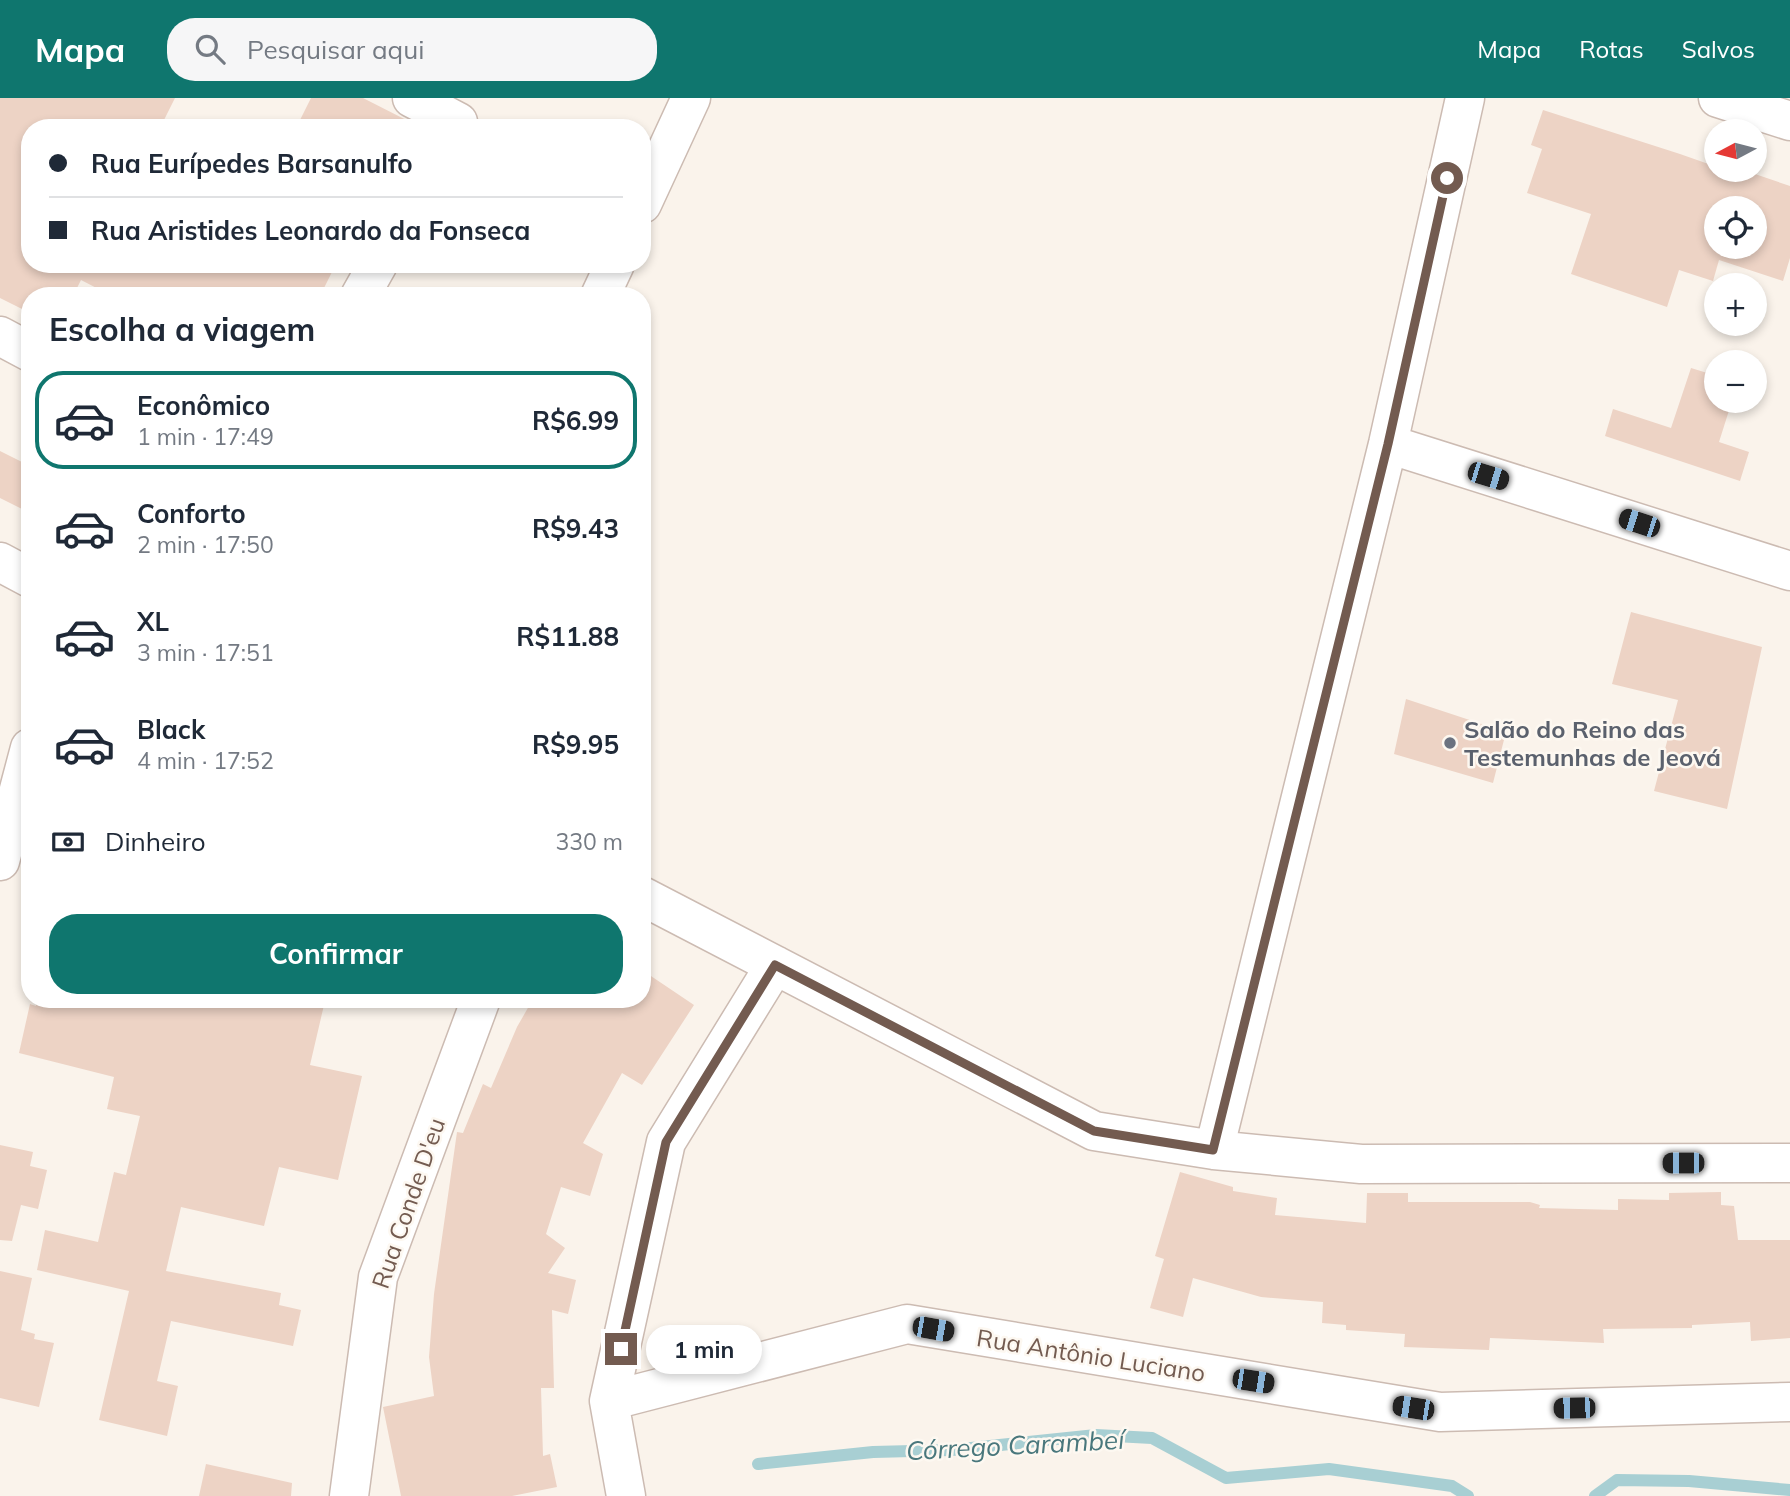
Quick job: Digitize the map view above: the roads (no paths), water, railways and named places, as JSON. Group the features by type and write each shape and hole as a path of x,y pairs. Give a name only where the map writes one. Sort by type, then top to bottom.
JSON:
{"street":[{"path":"412,98 462,116"},
{"path":"651,185 691,98"},
{"path":"1213,1150 1388,444 1465,98"},
{"path":"1718,98 1790,121"},
{"path":"0,336 21,347"},
{"path":"1388,444 1790,571"},
{"path":"0,562 21,573"},
{"path":"0,861 21,782"},
{"path":"651,901 1094,1131 1213,1150 1361,1164 1790,1163"},
{"path":"626,1496 609,1401 666,1142 775,965"},
{"name":"Rua Conde D'eu","path":"349,1496 378,1277 478,1008"},
{"name":"Rua Antônio Luciano","path":"609,1401 906,1324 1440,1412 1790,1402"}],"waterway":[{"name":"Córrego Carambeí","path":"758,1464 873,1452 952,1450 1096,1435 1152,1438 1226,1478 1329,1469 1452,1486 1468,1496"},
{"name":"Córrego Carambeí","path":"1595,1496 1617,1480 1689,1481 1790,1490"}],"place":[{"name":"Salão do Reino das Testemunhas de Jeová","path":"1450,743"}]}
